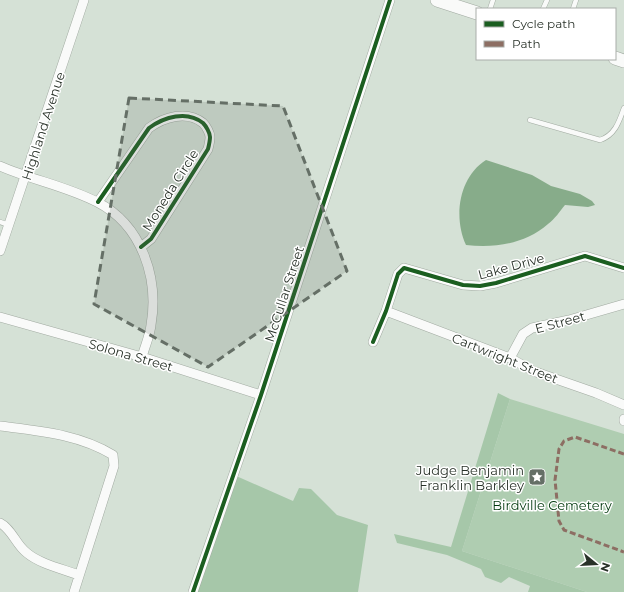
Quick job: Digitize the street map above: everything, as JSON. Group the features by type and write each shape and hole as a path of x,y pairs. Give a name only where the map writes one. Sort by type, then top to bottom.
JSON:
{"street":[{"name":"Highland Avenue","path":"0,251 84,0"},
{"name":"McCullar Street","path":"193,592 261,395 390,0"},
{"path":"437,0 476,13"},
{"name":"Moneda Circle","path":"98,202 149,128 160,120 182,116 195,117 205,125 210,136 208,149 151,239 141,247"},
{"path":"0,166 26,177 76,193 98,202 113,213 130,231 141,247 149,266 153,303 151,326 142,357"},
{"name":"Lake Drive","path":"386,311 398,274 404,268 463,285 473,286 496,283 585,256 624,268"},
{"name":"E Street","path":"510,358 523,334 532,328 569,320 624,304"},
{"path":"373,342 386,311"},
{"name":"Cartwright Street","path":"386,311 510,358 533,371 596,393 624,405"},
{"name":"Solona Street","path":"0,318 142,357 261,395"},
{"path":"0,426 64,435 98,446 113,455 114,466 74,592"},
{"path":"0,524 8,529 17,543 27,554 79,575"}],"lane":[{"path":"530,120 600,140 613,132 624,108"},
{"path":"0,222 9,225"}],"highlighted area":[{"path":"129,98 283,106 347,271 208,367 94,304"}],"green space":[{"name":"Birdville Cemetery","path":"510,399 624,434 624,592 587,592 462,551"}],"shaded area":[{"path":"486,160 532,175 551,186 580,194 592,201 595,205 588,207 565,205 548,224 539,231 520,240 499,245 466,245 460,222 459,210 461,198 464,187 470,177 477,167"},
{"path":"498,393 510,399 462,551 587,592 528,592 530,586 509,577 501,583 485,577 481,569 447,555 397,543 394,534 451,547"},
{"path":"234,475 293,501 299,488 311,489 337,515 368,525 358,592 193,592"}],"marked path":[{"path":"624,454 575,437 564,441 559,449 555,480 559,521 564,530 624,552"}],"cycle path":[{"path":"193,592 261,395 390,0"},
{"path":"98,202 149,128 168,118 176,116 190,117 203,123 210,135 208,149 151,239 141,247"},
{"path":"373,342 386,311 398,274 404,268 463,285 480,286 496,283 585,256 624,268"}],"place":[{"name":"Judge Benjamin Franklin Barkley","path":"537,477"}]}
